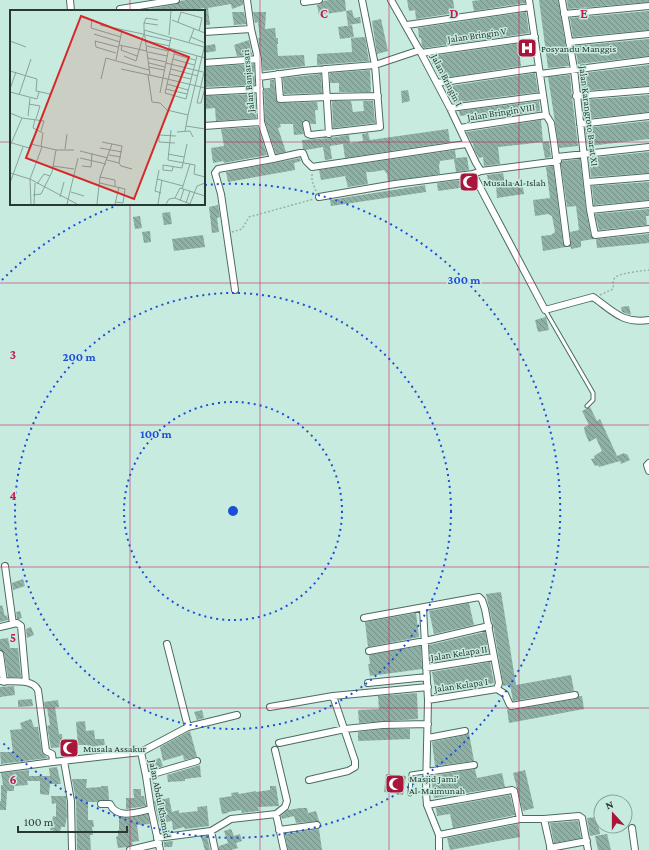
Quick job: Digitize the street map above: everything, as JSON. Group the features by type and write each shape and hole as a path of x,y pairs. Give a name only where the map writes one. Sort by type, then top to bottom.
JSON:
{"street":[{"path":"70,0 71,10"},
{"path":"120,9 176,0"},
{"name":"Jalan Banjarsari","path":"247,0 251,29 258,59 261,122 273,159"},
{"path":"304,2 319,0"},
{"path":"306,124 308,134 329,134 380,128 375,65 362,0"},
{"name":"Jalan Bringin I","path":"391,0 407,25 419,52 460,128 464,144 476,163 477,172 545,310"},
{"path":"529,0 542,96 546,115 551,123 557,159 567,243"},
{"name":"Jalan Karangroto Barat XI","path":"562,0 574,69 590,210 595,235 649,229"},
{"path":"564,14 649,6"},
{"path":"407,25 530,8"},
{"path":"205,32 251,29"},
{"path":"569,42 649,34"},
{"name":"Jalan Bringin V","path":"259,77 375,65 419,52 535,37"},
{"path":"205,64 258,59"},
{"path":"437,83 649,60"},
{"path":"325,69 329,134"},
{"path":"278,74 280,99 378,96"},
{"path":"205,92 260,89"},
{"path":"576,96 649,90"},
{"path":"450,108 542,96"},
{"name":"Jalan Bringin VIII","path":"460,128 546,115"},
{"path":"580,124 649,116"},
{"path":"205,126 261,122"},
{"path":"235,290 216,171 221,168 303,153 306,161 312,167 464,144"},
{"path":"319,197 557,159 649,147"},
{"path":"588,182 649,177"},
{"path":"590,210 649,204"},
{"path":"545,310 593,297 625,319 642,321 649,320"},
{"path":"649,463 647,465 649,471"},
{"path":"5,566 13,624"},
{"path":"364,618 479,598 482,600 484,605 489,626 499,683 497,689 505,694 510,705 575,695"},
{"path":"423,608 428,687 426,772 427,805 439,835 439,850"},
{"path":"0,627 13,624 19,624 21,626 26,682"},
{"path":"369,651 425,641 489,626"},
{"path":"167,644 188,728"},
{"path":"0,654 2,682 26,682 35,685 38,690 46,751 52,754 53,762"},
{"name":"Jalan Kelapa II","path":"426,668 494,658"},
{"path":"368,682 427,677"},
{"path":"270,707 333,696 428,687"},
{"name":"Jalan Kelapa I","path":"428,700 497,689"},
{"path":"309,780 348,771 355,767 355,761 333,696"},
{"path":"0,769 141,752 188,728 238,715"},
{"path":"279,743 345,729 383,725 428,724"},
{"path":"428,738 465,731"},
{"path":"130,850 211,831 231,819 276,814 285,807 287,801 275,750"},
{"name":"Jalan Abdul Khamid","path":"141,752 151,810 159,844"},
{"path":"64,761 70,801 72,850"},
{"path":"146,776 197,761"},
{"path":"426,772 474,765"},
{"path":"427,805 512,790 514,791 520,819"},
{"path":"101,804 110,804 114,810 124,814 151,810"},
{"path":"276,814 284,850"},
{"path":"439,835 520,819 580,816 582,818 588,850"},
{"path":"544,819 550,849 587,841"},
{"path":"279,830 317,825"},
{"path":"211,831 215,850"},
{"path":"633,834 635,850"}],"lane":[{"path":"545,310 593,393 593,400 588,406"},
{"path":"410,794 412,774 426,772"}],"path":[{"path":"227,233 242,229 249,217 319,197 312,181 312,167"},
{"path":"593,297 606,294 613,289 613,280 620,274 649,270"}],"building":[{"path":"243,0 243,5 232,9 231,4 208,8 210,25 205,25 204,8 193,10 144,10 177,4 180,1"},
{"path":"345,0 346,11 319,15 317,5 321,4 323,1"},
{"path":"407,0 453,0 455,13 416,19 415,10 409,11"},
{"path":"525,0 525,3 474,11 472,1"},
{"path":"539,0 558,0 569,66 548,68"},
{"path":"567,0 649,0 649,2 568,9"},
{"path":"352,10 354,18 360,17 361,23 348,25 346,11"},
{"path":"649,11 649,30 573,37 570,18"},
{"path":"232,12 244,12 246,24 234,25"},
{"path":"253,12 266,12 265,29 275,28 276,38 278,38 278,56 304,55 305,66 263,71 258,38 260,38 258,22 255,23"},
{"path":"526,12 529,33 424,48 422,46 421,38 419,38 418,28"},
{"path":"381,19 388,51 377,54 372,21"},
{"path":"352,25 354,37 340,39 338,27"},
{"path":"365,37 369,61 317,65 317,54 352,52 351,38"},
{"path":"649,39 649,56 578,64 575,46"},
{"path":"249,40 252,55 237,56 234,45"},
{"path":"529,42 530,49 519,50 521,66 450,77 449,75 439,76 437,63 432,64 432,56"},
{"path":"215,44 216,51 205,53 205,46"},
{"path":"254,64 255,85 205,87 205,67"},
{"path":"649,65 649,86 581,91 580,81 584,78 584,73"},
{"path":"370,70 371,92 339,92 339,83 330,83 330,73"},
{"path":"535,73 538,92 453,103 451,86"},
{"path":"321,74 322,93 284,94 283,78"},
{"path":"570,75 578,146 559,148 548,77"},
{"path":"270,80 274,80 276,99 278,103 317,102 318,110 315,110 316,124 311,124 308,120 303,120 302,124 304,134 294,135 293,124 280,124 281,127 278,128 286,152 276,154 265,121 264,88 270,88"},
{"path":"408,90 410,101 402,103 401,91"},
{"path":"255,94 256,118 216,121 215,108 205,109 205,96"},
{"path":"649,95 649,112 584,119 582,100"},
{"path":"332,101 351,101 353,112 364,111 363,101 373,101 375,123 333,128"},
{"path":"539,101 540,111 475,121 474,114 460,116 459,111"},
{"path":"541,120 543,142 498,147 500,164 484,166 483,157 479,158 474,149 473,143 466,132"},
{"path":"649,121 649,139 589,146 589,144 587,144 585,128"},
{"path":"258,127 267,155 224,163 223,161 213,163 211,148 224,146 221,129"},
{"path":"448,129 450,142 345,158 343,144 330,146 332,159 325,160 323,147 306,150 303,149 302,140 349,135 350,143 363,141 362,134 368,133 370,140"},
{"path":"549,141 551,157 545,158 542,142"},
{"path":"455,150 456,158 467,157 469,170 456,172 454,159 440,161 440,174 388,181 387,174 384,170 366,172 368,184 348,187 345,176 321,180 319,170"},
{"path":"649,152 649,173 591,177 589,158"},
{"path":"300,158 301,161 294,163 295,170 228,182 226,172"},
{"path":"580,159 586,211 591,236 594,239 581,241 581,247 571,249 571,247 569,247 571,243 570,232 579,230 576,206 567,207 561,164 562,161"},
{"path":"553,166 563,244 566,247 543,251 541,236 551,235 555,232 552,216 548,214 535,216 533,200 550,198 546,167"},
{"path":"503,173 505,184 522,182 524,194 497,198 496,185 489,186 487,175"},
{"path":"470,179 474,186 438,191 437,183"},
{"path":"649,182 649,200 594,205 592,186"},
{"path":"425,185 426,192 331,206 330,200"},
{"path":"218,205 220,217 217,218 219,232 212,233 209,207"},
{"path":"649,209 649,216 646,216 647,225 599,230 595,214"},
{"path":"170,212 172,224 164,225 162,213"},
{"path":"140,216 142,228 135,229 133,217"},
{"path":"150,231 151,242 144,243 142,232"},
{"path":"649,234 649,243 597,248 596,239"},
{"path":"203,235 205,247 174,251 172,239"},
{"path":"629,306 631,315 622,312 621,307"},
{"path":"546,317 549,330 538,332 535,320"},
{"path":"590,407 597,421 600,419 617,456 624,453 627,454 630,460 621,464 620,461 599,467 598,465 595,466 591,459 595,458 594,456 602,451 596,438 589,442 584,427 589,425 582,411"},
{"path":"23,579 25,586 13,590 12,583"},
{"path":"501,592 516,685 571,675 574,691 513,701 510,685 503,686 493,625 486,594"},
{"path":"469,603 474,625 434,634 429,611"},
{"path":"2,605 5,616 7,615 8,620 0,622 0,606"},
{"path":"20,611 22,618 17,619 16,612"},
{"path":"416,613 419,637 368,647 365,622"},
{"path":"31,627 34,635 27,638 26,629"},
{"path":"485,632 489,653 430,663 429,645"},
{"path":"8,638 10,648 18,648 21,677 8,677 4,653 0,650 0,639"},
{"path":"421,646 422,669 370,676 368,664 370,664 369,655"},
{"path":"490,662 494,683 436,693 432,672"},
{"path":"14,686 15,695 0,697 0,687"},
{"path":"417,693 418,719 359,723 358,710 379,709 378,696"},
{"path":"579,696 582,696 584,709 509,723 507,709 512,710 576,699"},
{"path":"32,699 33,706 18,707 18,700"},
{"path":"58,700 59,707 55,707 59,734 62,734 63,747 51,748 47,726 50,725 47,708 45,709 44,702"},
{"path":"202,710 204,718 197,720 194,712"},
{"path":"31,719 34,727 38,727 42,752 48,758 1,764 0,752 13,752 10,730 22,729 20,723"},
{"path":"85,721 86,731 94,730 95,739 104,739 105,745 95,746 96,749 89,749 88,745 78,745 76,722"},
{"path":"383,729 410,729 410,739 358,741 358,732"},
{"path":"190,731 197,757 184,760 183,755 163,761 160,747"},
{"path":"469,733 474,761 435,766 432,742 466,735"},
{"name":"Musala Assakur","path":"73,742 74,754 65,754 65,743"},
{"path":"160,758 163,766 152,770 149,761"},
{"path":"200,765 201,777 185,779 185,781 168,782 167,775"},
{"path":"57,767 61,784 50,784 49,795 40,794 40,781 27,781 28,785 14,786 14,791 7,791 6,810 0,810 1,785 3,785 1,773 29,770 29,776 50,776 49,768"},
{"path":"475,769 477,778 502,773 505,787 434,798 431,776"},
{"path":"525,770 534,808 523,811 513,773"},
{"name":"Masjid Jami' Al-Maimunah","path":"386,774 406,776 403,795 384,792"},
{"path":"72,779 87,779 86,788 108,786 109,800 88,802 88,820 93,820 94,827 92,827 93,835 90,835 91,850 77,850 76,801"},
{"path":"270,786 276,786 279,806 258,807 259,811 242,813 241,810 222,814 219,798 232,796 231,793 238,792 239,794 270,790"},
{"path":"133,789 141,789 141,796 144,796 146,806 126,809 126,798 134,798"},
{"path":"510,795 515,815 453,828 450,814 437,816 436,808"},
{"path":"51,796 66,796 67,816 65,827 61,827 60,832 50,830 53,816 56,817 56,803 52,804"},
{"path":"169,798 172,812 179,810 179,813 198,811 197,807 207,806 209,826 185,829 184,827 173,830 172,821 159,823 154,801"},
{"path":"307,808 308,813 316,811 319,821 296,823 294,816 282,819 281,816 288,810"},
{"path":"148,814 150,824 137,825 139,841 132,842 133,845 127,847 118,848 116,837 118,836 119,830 119,817 129,818"},
{"path":"593,817 593,834 600,834 590,836 587,818"},
{"path":"578,821 581,838 554,843 550,823"},
{"path":"518,824 520,837 450,850 447,838"},
{"path":"231,829 234,836 240,834 242,841 236,843 238,848 231,850 219,850 219,846 228,843 224,831"},
{"path":"319,829 322,850 288,850 285,834"},
{"path":"607,834 611,850 598,850 595,836"},
{"path":"207,836 210,850 205,850 201,837"},
{"path":"173,841 172,847 164,847 164,842"}],"place":[{"name":"Posyandu Manggis","path":"527,48"},
{"name":"Musala Al-Islah","path":"469,182"},
{"name":"Musala Assakur","path":"69,748"},
{"name":"Masjid Jami' Al-Maimunah","path":"395,784"}]}
